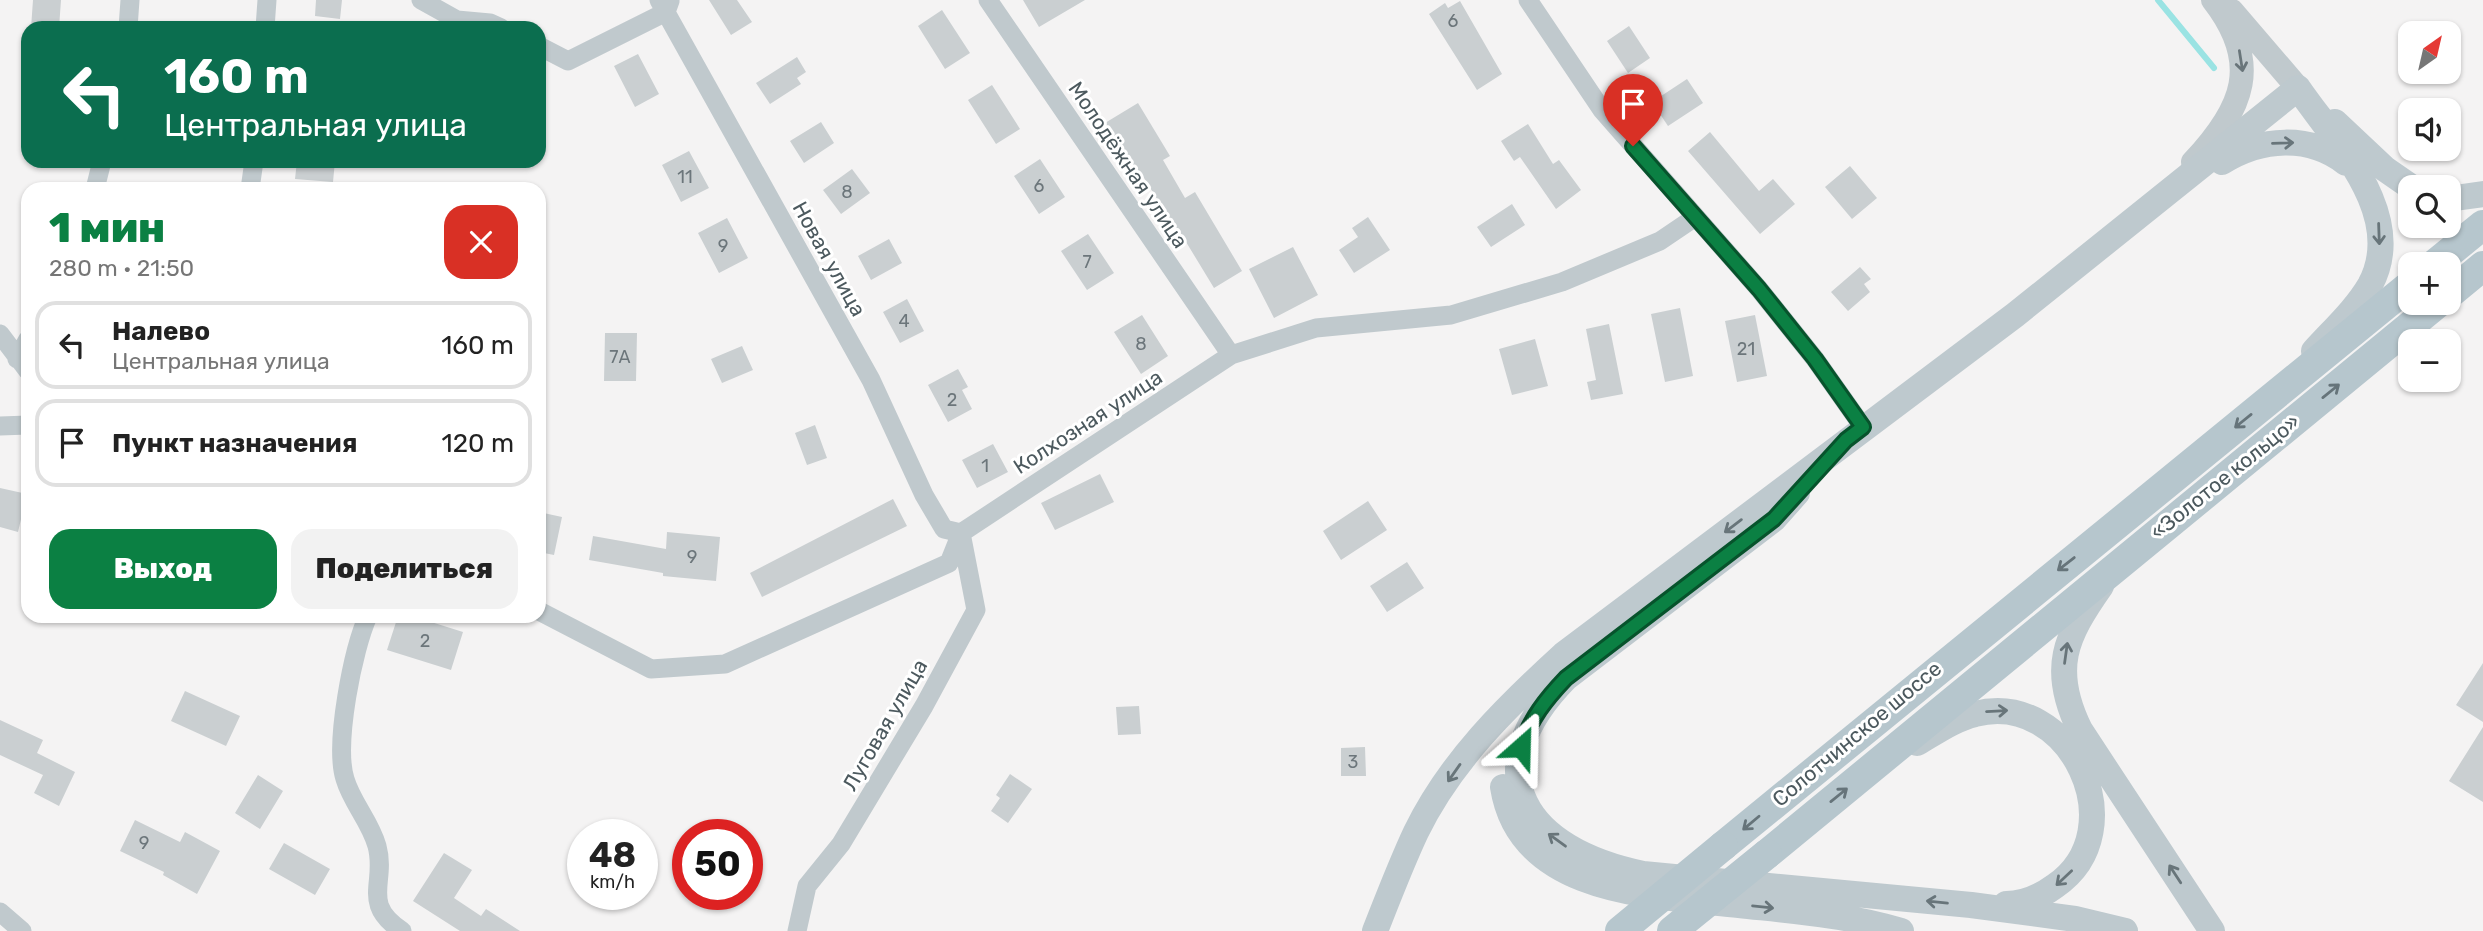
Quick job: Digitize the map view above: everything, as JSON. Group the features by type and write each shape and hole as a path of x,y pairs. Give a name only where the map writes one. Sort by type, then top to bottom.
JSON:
{"main road":[{"path":"1375,931 1417,831 1443,787 1496,719 1563,655 2015,315 2298,88"},
{"path":"2268,400 2340,322 2370,284 2377,267 2379,220 2375,202 2298,88"},
{"path":"2298,88 2398,178"},
{"path":"2156,201 2236,153 2271,144 2287,142 2322,149 2356,172"},
{"path":"2461,198 2483,194"},
{"path":"2450,252 2483,225"},
{"path":"2461,284 2483,266"},
{"name":"«Золотое кольцо»","path":"1992,623 2398,295"},
{"name":"«Золотое кольцо»","path":"2013,652 2423,315"},
{"path":"1855,434 1774,519 1566,678 1546,699 1526,730 1521,747 1518,769 1520,789 1526,806 1545,831 1576,852 1618,869 1643,874 1971,905 2074,919 2125,931"},
{"path":"2113,568 2075,623 2069,638 2065,673 2070,710 2080,730 2212,931"},
{"name":"Солотчинское шоссе","path":"1620,931 1992,623"},
{"name":"Солотчинское шоссе","path":"1672,931 2013,652"},
{"path":"1563,655 1521,709 1506,744 1503,766 1506,803 1522,835 1533,848 1569,873 1610,888 1637,894 1850,917 1901,931"},
{"path":"1870,770 1958,719 1993,711 2010,711 2044,724 2074,755 2090,791 2093,808 2092,827 2083,856 2065,880 2032,900 1971,905"}],"street":[{"path":"128,21 130,0"},
{"path":"266,21 267,0"},
{"path":"421,0 457,20 468,21"},
{"name":"Молодёжная улица","path":"988,0 1231,355"},
{"path":"1528,0 1602,110 1767,299 1855,434"},
{"path":"2156,201 2216,138 2241,91 2243,74 2236,36 2213,0"},
{"path":"2223,0 2298,88"},
{"path":"546,50 568,61 665,4"},
{"name":"Новая улица","path":"665,4 871,380 923,495 944,529 961,533"},
{"name":"Колхозная улица","path":"961,533 1231,355 1316,328 1451,314 1562,282 1660,241 1694,218"},
{"path":"0,334 21,364"},
{"path":"0,426 21,425"},
{"path":"546,615 651,669 725,664 948,563 961,533"},
{"name":"Луговая улица","path":"797,931 807,886 841,844 924,705 976,610 961,533"},
{"path":"366,623 352,668 347,699 344,776 353,799 368,821 377,846 379,859 375,888 380,912 402,931"},
{"path":"0,912 22,931"}],"building":[{"path":"33,0 61,0 60,21 32,21"},
{"path":"316,0 342,0 340,19 315,16"},
{"path":"709,0 737,0 752,22 731,35"},
{"path":"1023,0 1085,0 1039,27"},
{"path":"1460,1 1502,74 1477,90 1429,14 1445,3 1448,8"},
{"path":"942,10 970,53 945,69 918,26"},
{"path":"1629,26 1650,58 1628,73 1607,41"},
{"path":"638,54 659,94 635,107 614,66"},
{"path":"797,57 806,72 797,78 801,84 770,104 756,83"},
{"path":"1687,79 1703,103 1668,126 1652,102"},
{"path":"992,85 1020,129 996,144 968,100"},
{"path":"1138,103 1170,156 1163,160 1185,198 1195,192 1242,271 1214,288 1141,173 1137,176 1105,123"},
{"path":"821,122 834,143 804,163 790,141"},
{"path":"1528,124 1553,164 1559,160 1581,190 1556,209 1520,157 1514,161 1501,141"},
{"path":"1710,132 1759,191 1773,179 1795,204 1760,234 1688,151"},
{"path":"689,151 709,188 681,202 662,165"},
{"path":"1040,159 1065,197 1039,214 1014,176"},
{"path":"1850,166 1877,198 1852,219 1825,187"},
{"path":"296,168 334,168 333,182 295,179"},
{"path":"852,169 870,193 841,214 823,190"},
{"path":"1512,204 1525,225 1491,247 1477,227"},
{"path":"1368,217 1390,250 1354,273 1339,250 1358,237 1352,228"},
{"path":"727,218 748,258 719,273 698,233"},
{"path":"1088,234 1114,273 1087,290 1061,251"},
{"path":"889,239 902,263 871,280 858,256"},
{"path":"1293,247 1318,295 1274,318 1249,269"},
{"path":"1860,267 1871,279 1864,284 1870,292 1848,311 1831,292"},
{"path":"907,299 924,331 900,343 883,312"},
{"path":"1680,308 1693,376 1665,382 1651,314"},
{"path":"1142,315 1168,356 1141,374 1114,332"},
{"path":"1755,315 1767,376 1737,382 1725,321"},
{"path":"1609,324 1623,394 1591,400 1587,382 1596,380 1586,329"},
{"path":"605,333 637,333 636,381 604,381"},
{"path":"1535,339 1548,386 1512,395 1499,349"},
{"path":"742,346 753,370 722,383 711,359"},
{"path":"958,369 968,387 962,390 972,409 948,422 928,385"},
{"path":"815,425 827,458 807,465 795,433"},
{"path":"993,444 1008,472 977,488 962,460"},
{"path":"1100,474 1114,502 1055,530 1041,503"},
{"path":"0,488 21,493 18,532 0,527"},
{"path":"893,499 907,526 762,597 750,573"},
{"path":"1368,501 1387,530 1341,560 1323,531"},
{"path":"546,514 562,517 554,555 546,553"},
{"path":"667,532 720,537 716,581 663,576 663,573 589,560 593,536 666,549"},
{"path":"1407,562 1424,588 1387,612 1370,586"},
{"path":"396,623 434,623 463,632 451,670 387,650"},
{"path":"2483,663 2483,722 2456,705"},
{"path":"185,691 240,716 226,746 171,721"},
{"path":"1139,706 1141,734 1118,735 1116,707"},
{"path":"0,720 43,740 37,753 75,772 59,806 34,793 43,775 0,755"},
{"path":"2483,727 2483,802 2449,781"},
{"path":"1365,747 1366,776 1341,776 1341,748"},
{"path":"1010,774 1032,789 1008,823 991,811 1000,798 996,795"},
{"path":"258,775 283,791 260,829 235,813"},
{"path":"135,820 180,842 185,832 220,851 197,894 163,875 164,872 120,851"},
{"path":"284,843 330,869 315,895 269,869"},
{"path":"444,853 472,870 454,898 481,916 486,909 520,931 460,931 413,901"}],"waterway":[{"path":"2158,0 2214,68"}],"route":[{"path":"1521,747 1526,730 1546,699 1566,678 1774,519 1846,440 1863,427 1815,359 1759,289 1633,146"}]}
